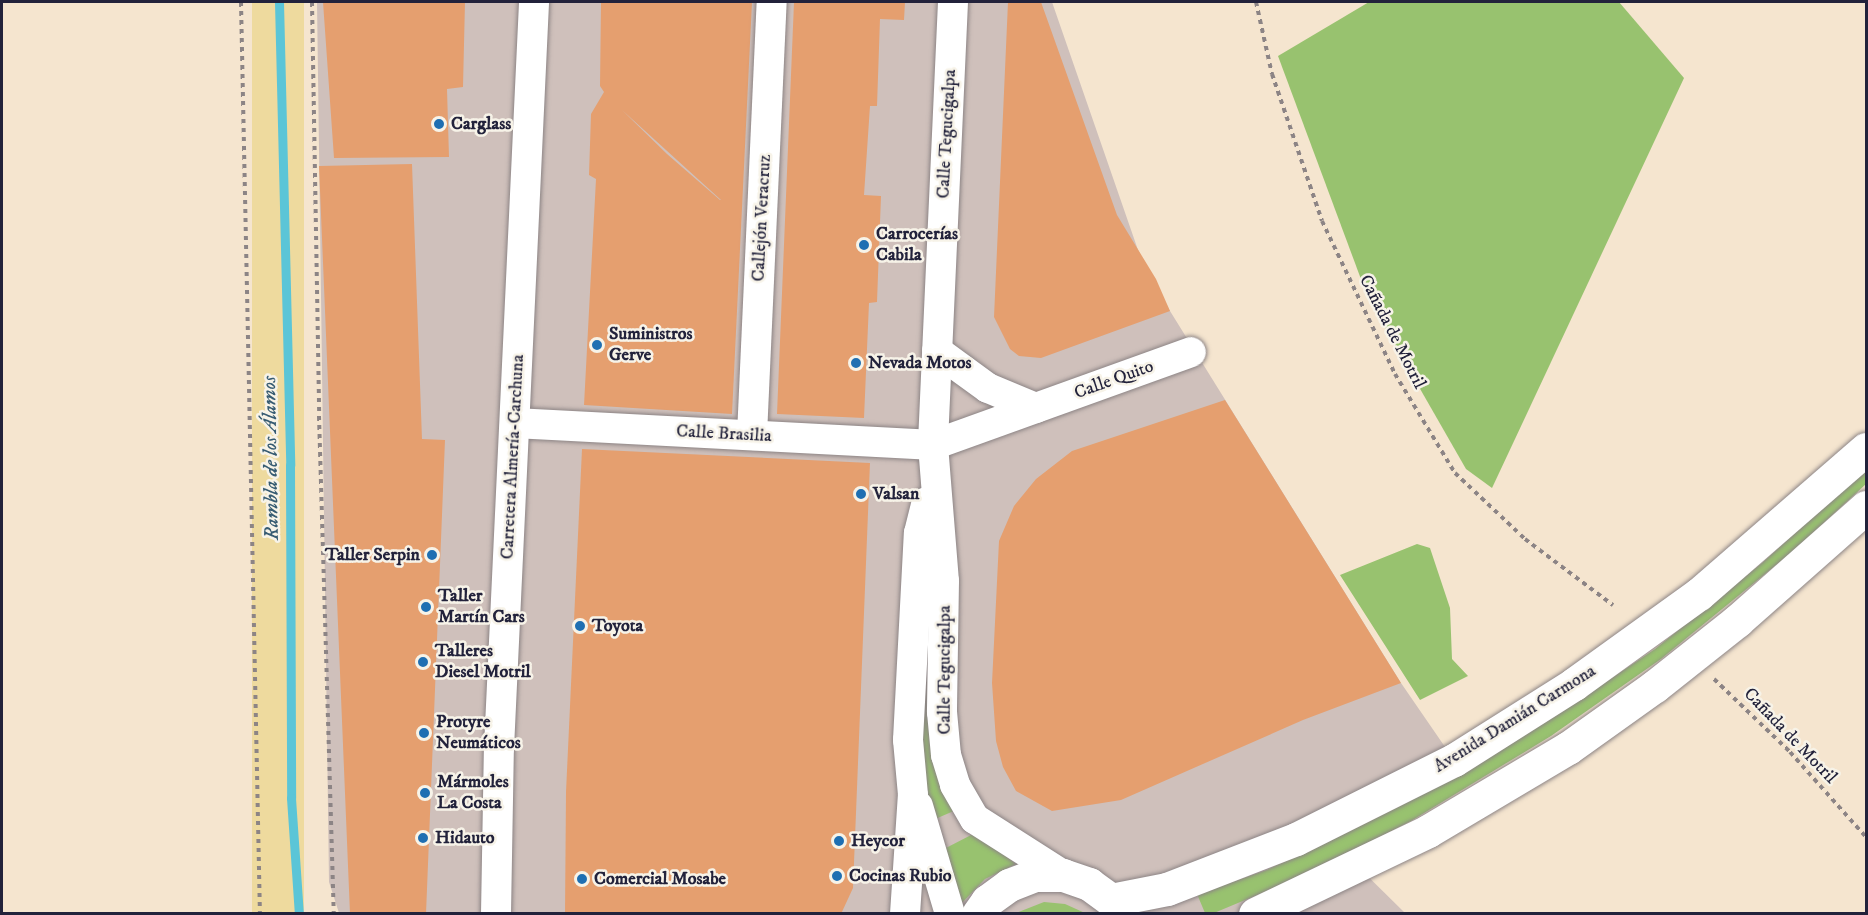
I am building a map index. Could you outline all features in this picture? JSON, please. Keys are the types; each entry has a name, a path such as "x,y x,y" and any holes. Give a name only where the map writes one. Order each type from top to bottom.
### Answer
{"main road":[{"name":"Avenida Damián Carmona","path":"1116,907 1286,843 1454,760 1575,684 1699,594 1866,449"},
{"path":"1255,914 1368,862 1484,800 1617,714 1796,572 1866,507"},
{"path":"978,914 1009,885 1035,875 1063,875 1089,884 1116,907"}],"street":[{"name":"Carretera Almería-Carchuna","path":"496,914 499,748 534,2"},
{"name":"Callejón Veracruz","path":"752,435 772,2"},
{"name":"Calle Tegucigalpa","path":"953,2 933,446 933,482 944,581 942,712 946,755 956,785 975,819 1063,875"},
{"path":"937,351 988,388 1036,408"},
{"name":"Calle Quito","path":"933,446 1191,352"},
{"name":"Calle Brasilia","path":"515,423 933,446"},
{"name":"Calle Tegucigalpa","path":"905,914 913,795 908,740 919,533 933,482"},
{"name":"Calle Tegucigalpa","path":"913,795 950,914"}],"path":[{"path":"241,2 260,914"},
{"path":"312,2 319,416 334,914"},
{"name":"Cañada de Motril","path":"1256,2 1272,74 1322,221 1395,374 1455,473 1525,539 1613,605"},
{"name":"Cañada de Motril","path":"1694,655 1866,837"}],"shaded area":[{"path":"317,2 1052,2 1138,250 1170,311 1401,683 1454,760 1332,841 1405,913 339,913 329,882"}],"green space":[{"path":"1369,2 1619,2 1684,78 1492,488 1466,469 1368,298 1278,56"},
{"path":"1866,469 1866,484 1792,552 1661,659 1551,736 1411,821 1305,875 1214,913 1205,913 1197,894 1267,870 1400,806 1475,765 1600,686 1655,649 1762,563"},
{"path":"1417,544 1430,548 1450,608 1452,659 1468,676 1420,700 1340,575"},
{"path":"916,680 933,680 956,810 933,820 924,788"},
{"path":"975,833 1016,864 985,879 957,908 944,849"},
{"path":"1044,902 1065,904 1085,913 1016,913"}],"sand":[{"path":"252,2 304,2 304,913 252,913"}],"building":[{"path":"323,2 465,2 463,87 447,89 449,157 334,158"},
{"path":"601,2 752,2 732,414 584,405 596,179 589,175 591,114 604,92 600,86","holes":["622,110 721,200 667,154"]},
{"path":"794,2 905,2 904,20 880,19 877,106 870,106 864,195 881,196 877,302 869,303 864,418 777,414"},
{"path":"1008,2 1041,2 1117,215 1156,279 1170,311 1041,358 1019,356 1010,349 994,317"},
{"path":"412,164 422,439 445,440 426,914 350,914 319,166"},
{"path":"1225,400 1401,683 1303,720 1121,800 1052,811 1016,791 1003,767 996,741 992,683 999,541 1014,506 1036,479 1072,451"},
{"path":"582,449 870,463 853,888 841,914 565,914 566,792"}],"waterway":[{"name":"Rambla de los Álamos","path":"279,2 290,465 291,798 299,914"}],"place":[{"name":"Carglass","path":"439,124"},
{"name":"Carrocerías Cabila","path":"864,245"},
{"name":"Suministros Gerve","path":"597,345"},
{"name":"Nevada Motos","path":"856,363"},
{"name":"Valsan","path":"861,494"},
{"name":"Taller Serpin","path":"432,555"},
{"name":"Taller Martín Cars","path":"426,607"},
{"name":"Toyota","path":"580,626"},
{"name":"Talleres Diesel Motril","path":"423,662"},
{"name":"Protyre Neumáticos","path":"424,733"},
{"name":"Mármoles La Costa","path":"425,793"},
{"name":"Hidauto","path":"423,838"},
{"name":"Heycor","path":"839,841"},
{"name":"Cocinas Rubio","path":"837,876"},
{"name":"Comercial Mosabe","path":"582,879"}]}
